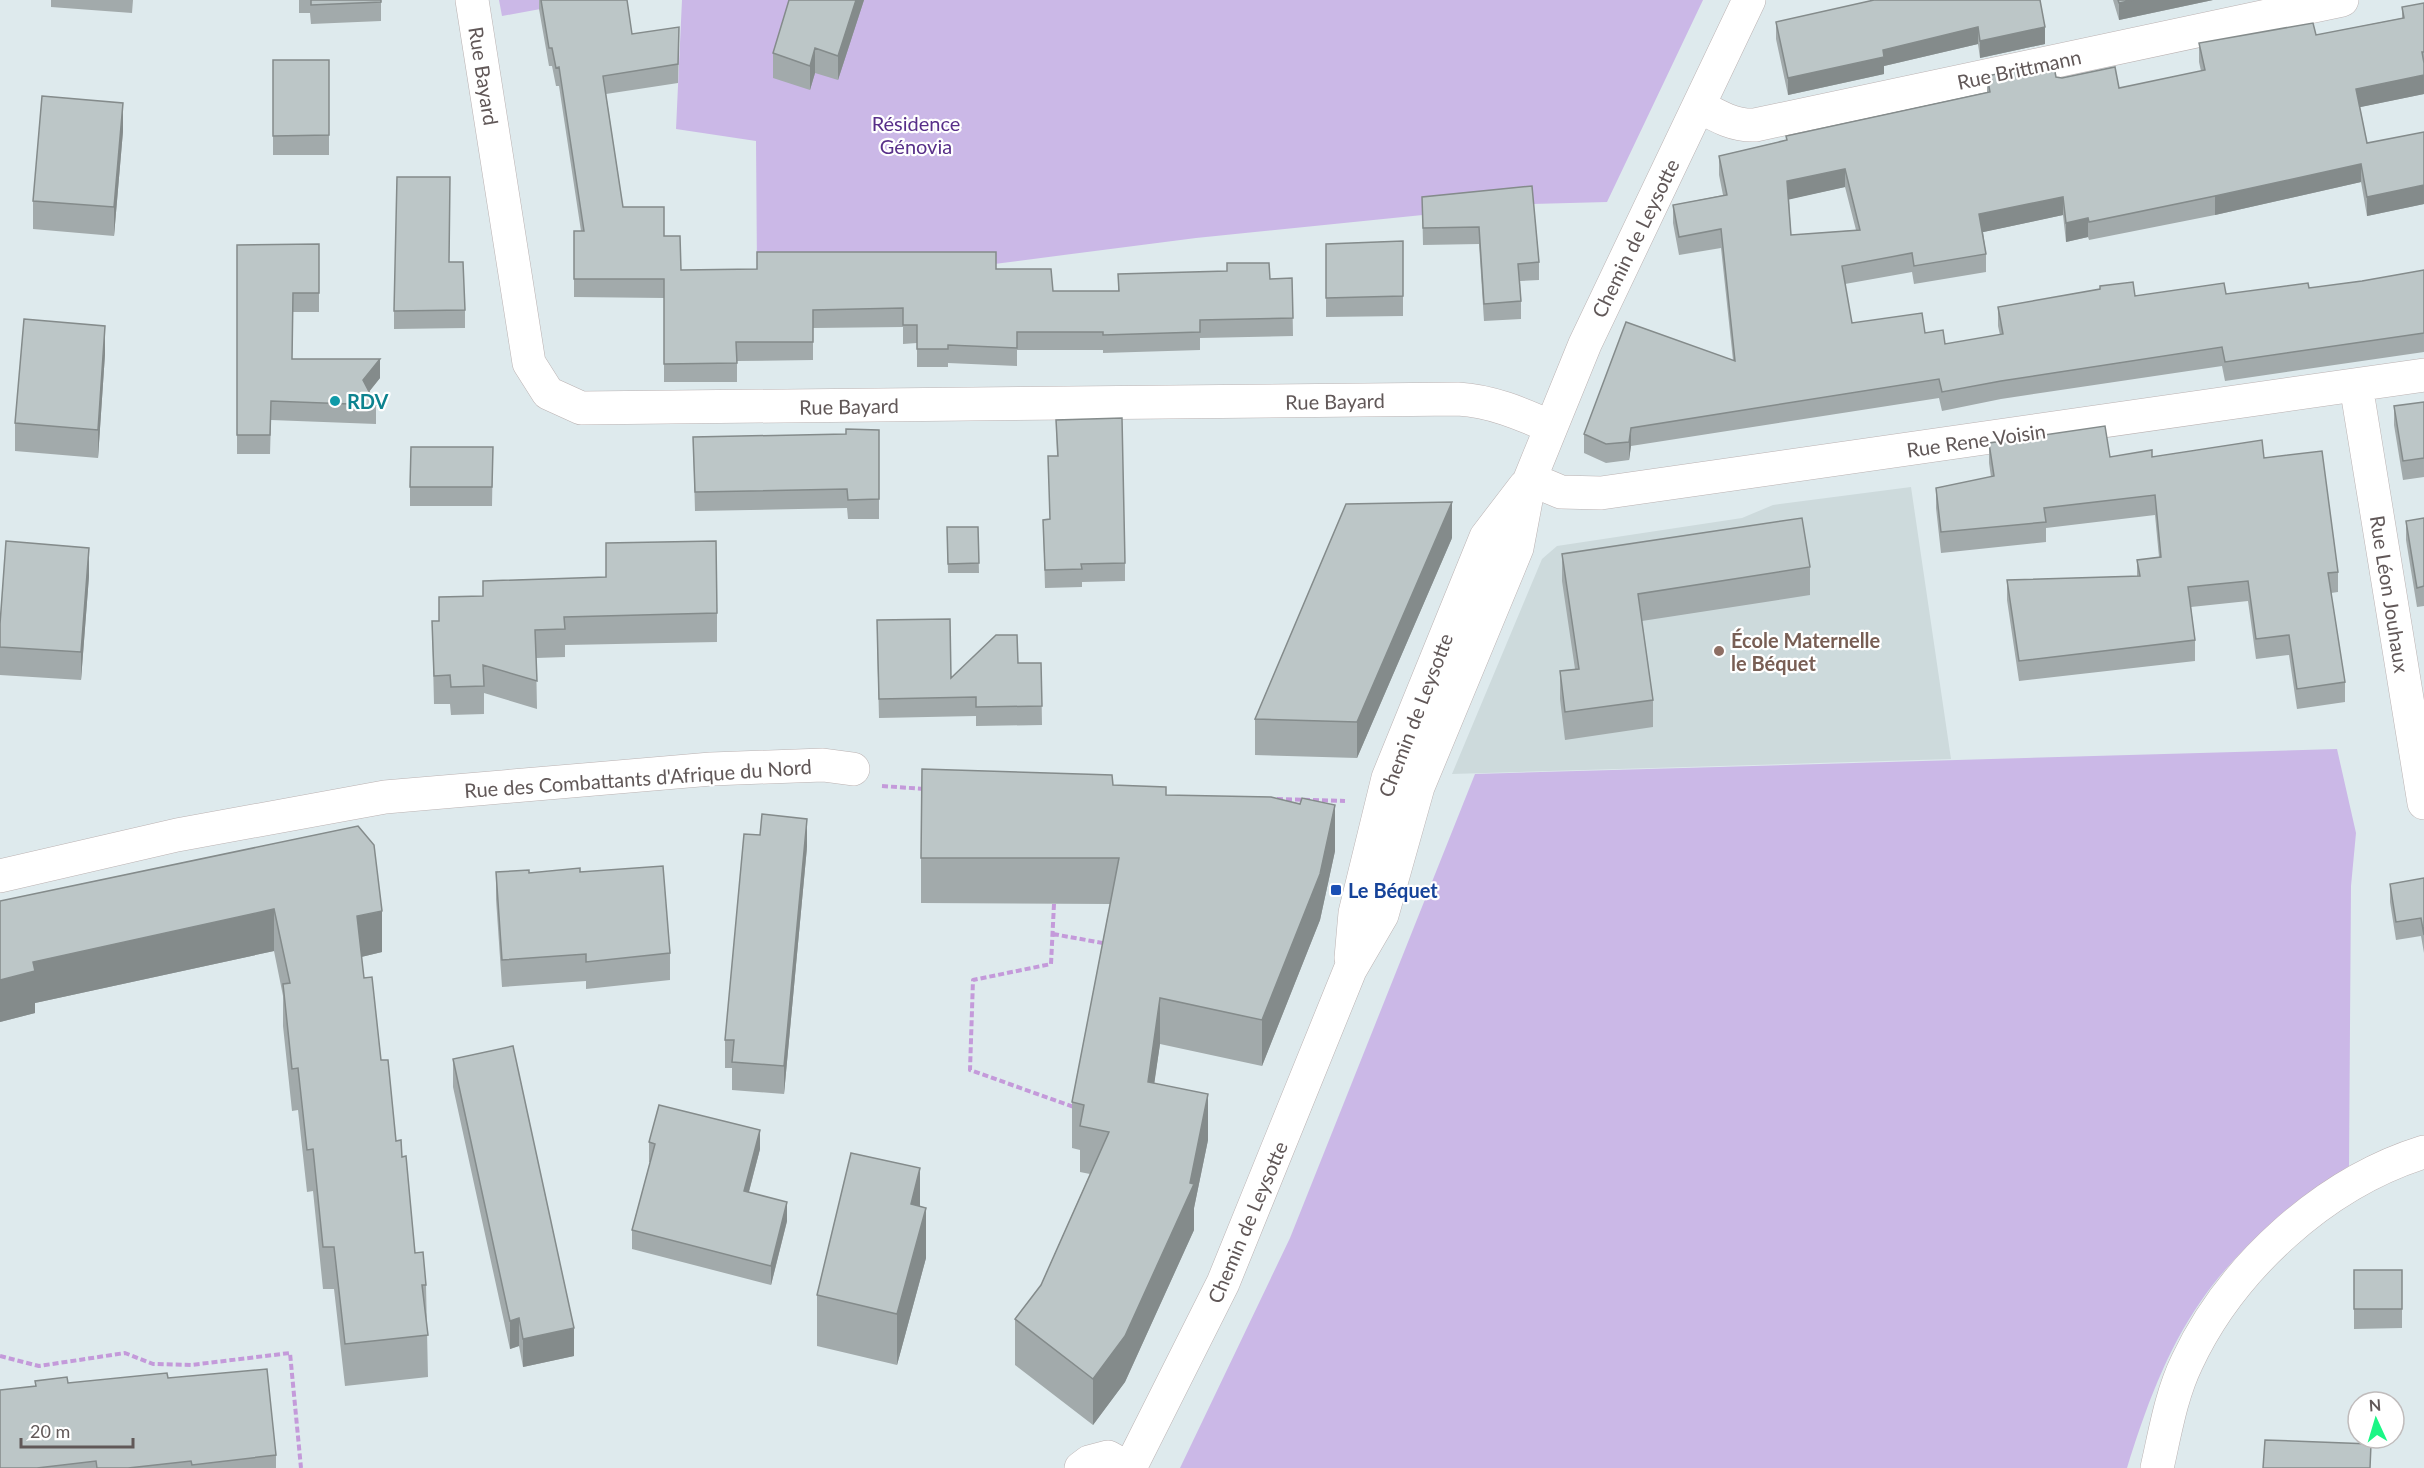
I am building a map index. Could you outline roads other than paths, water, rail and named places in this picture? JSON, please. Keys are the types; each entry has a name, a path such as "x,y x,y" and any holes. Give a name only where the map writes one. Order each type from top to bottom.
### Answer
{"street":[{"name":"Rue Bayard","path":"472,0 529,363 548,393 581,408 1458,399 1478,400 1514,411 1551,427"},
{"name":"Chemin de Leysotte","path":"1129,1468 1223,1283 1350,970 1355,913 1393,780 1486,537 1530,479 1608,292 1749,0"},
{"name":"Rue Brittmann","path":"1699,106 1729,122 1742,126 1755,125 2342,0"},
{"name":"Rue Rene Voisin","path":"1530,479 1561,492 1601,493 2424,375"},
{"name":"Rue Léon Jouhaux","path":"2356,384 2424,803"},
{"name":"Rue des Combattants d'Afrique du Nord","path":"0,876 177,835 386,797 722,768 823,765 853,769"},
{"path":"2157,1468 2168,1418 2186,1364 2212,1315 2243,1273 2284,1235 2330,1199 2366,1178 2424,1152"},
{"path":"1081,1468 1089,1462 1108,1457 1129,1468"}],"place":[{"name":"RDV","path":"335,401"},
{"name":"École Maternelle le Béquet","path":"1719,651"},
{"name":"Le Béquet","path":"1336,890"}],"park label":[{"name":"Résidence Génovia","path":"916,134"}]}
